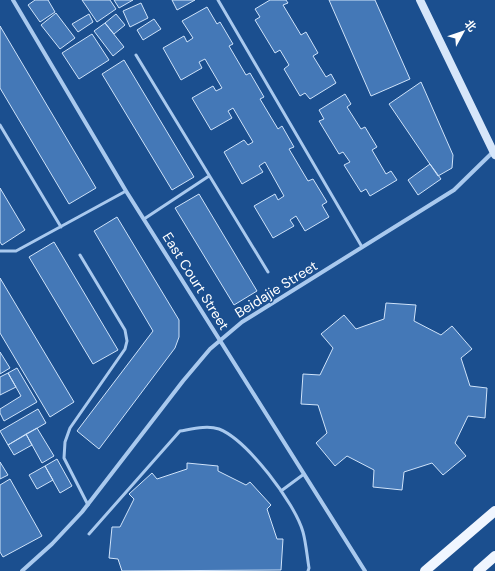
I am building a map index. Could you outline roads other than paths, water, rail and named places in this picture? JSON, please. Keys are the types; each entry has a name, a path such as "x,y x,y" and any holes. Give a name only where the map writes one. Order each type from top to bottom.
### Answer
{"main road":[{"path":"425,571 495,512"},
{"path":"478,571 495,556"}],"street":[{"name":"East Court Street","path":"14,0 126,191 365,571"},
{"path":"420,0 494,152"},
{"name":"Beidajie Street","path":"22,571 52,544 88,504 183,381 210,349 220,340 242,322 454,190 494,152"}],"lane":[{"path":"218,0 362,247"},
{"path":"136,55 268,272"},
{"path":"0,125 61,227"},
{"path":"144,219 210,176"},
{"path":"0,251 16,252 126,191"},
{"path":"80,255 124,330 127,341 125,349 70,428 65,442 64,458 88,504"},
{"path":"89,534 180,431 198,427 218,429 236,439 249,451 288,502 303,531 309,568 308,571"},
{"path":"281,491 304,474"}]}
